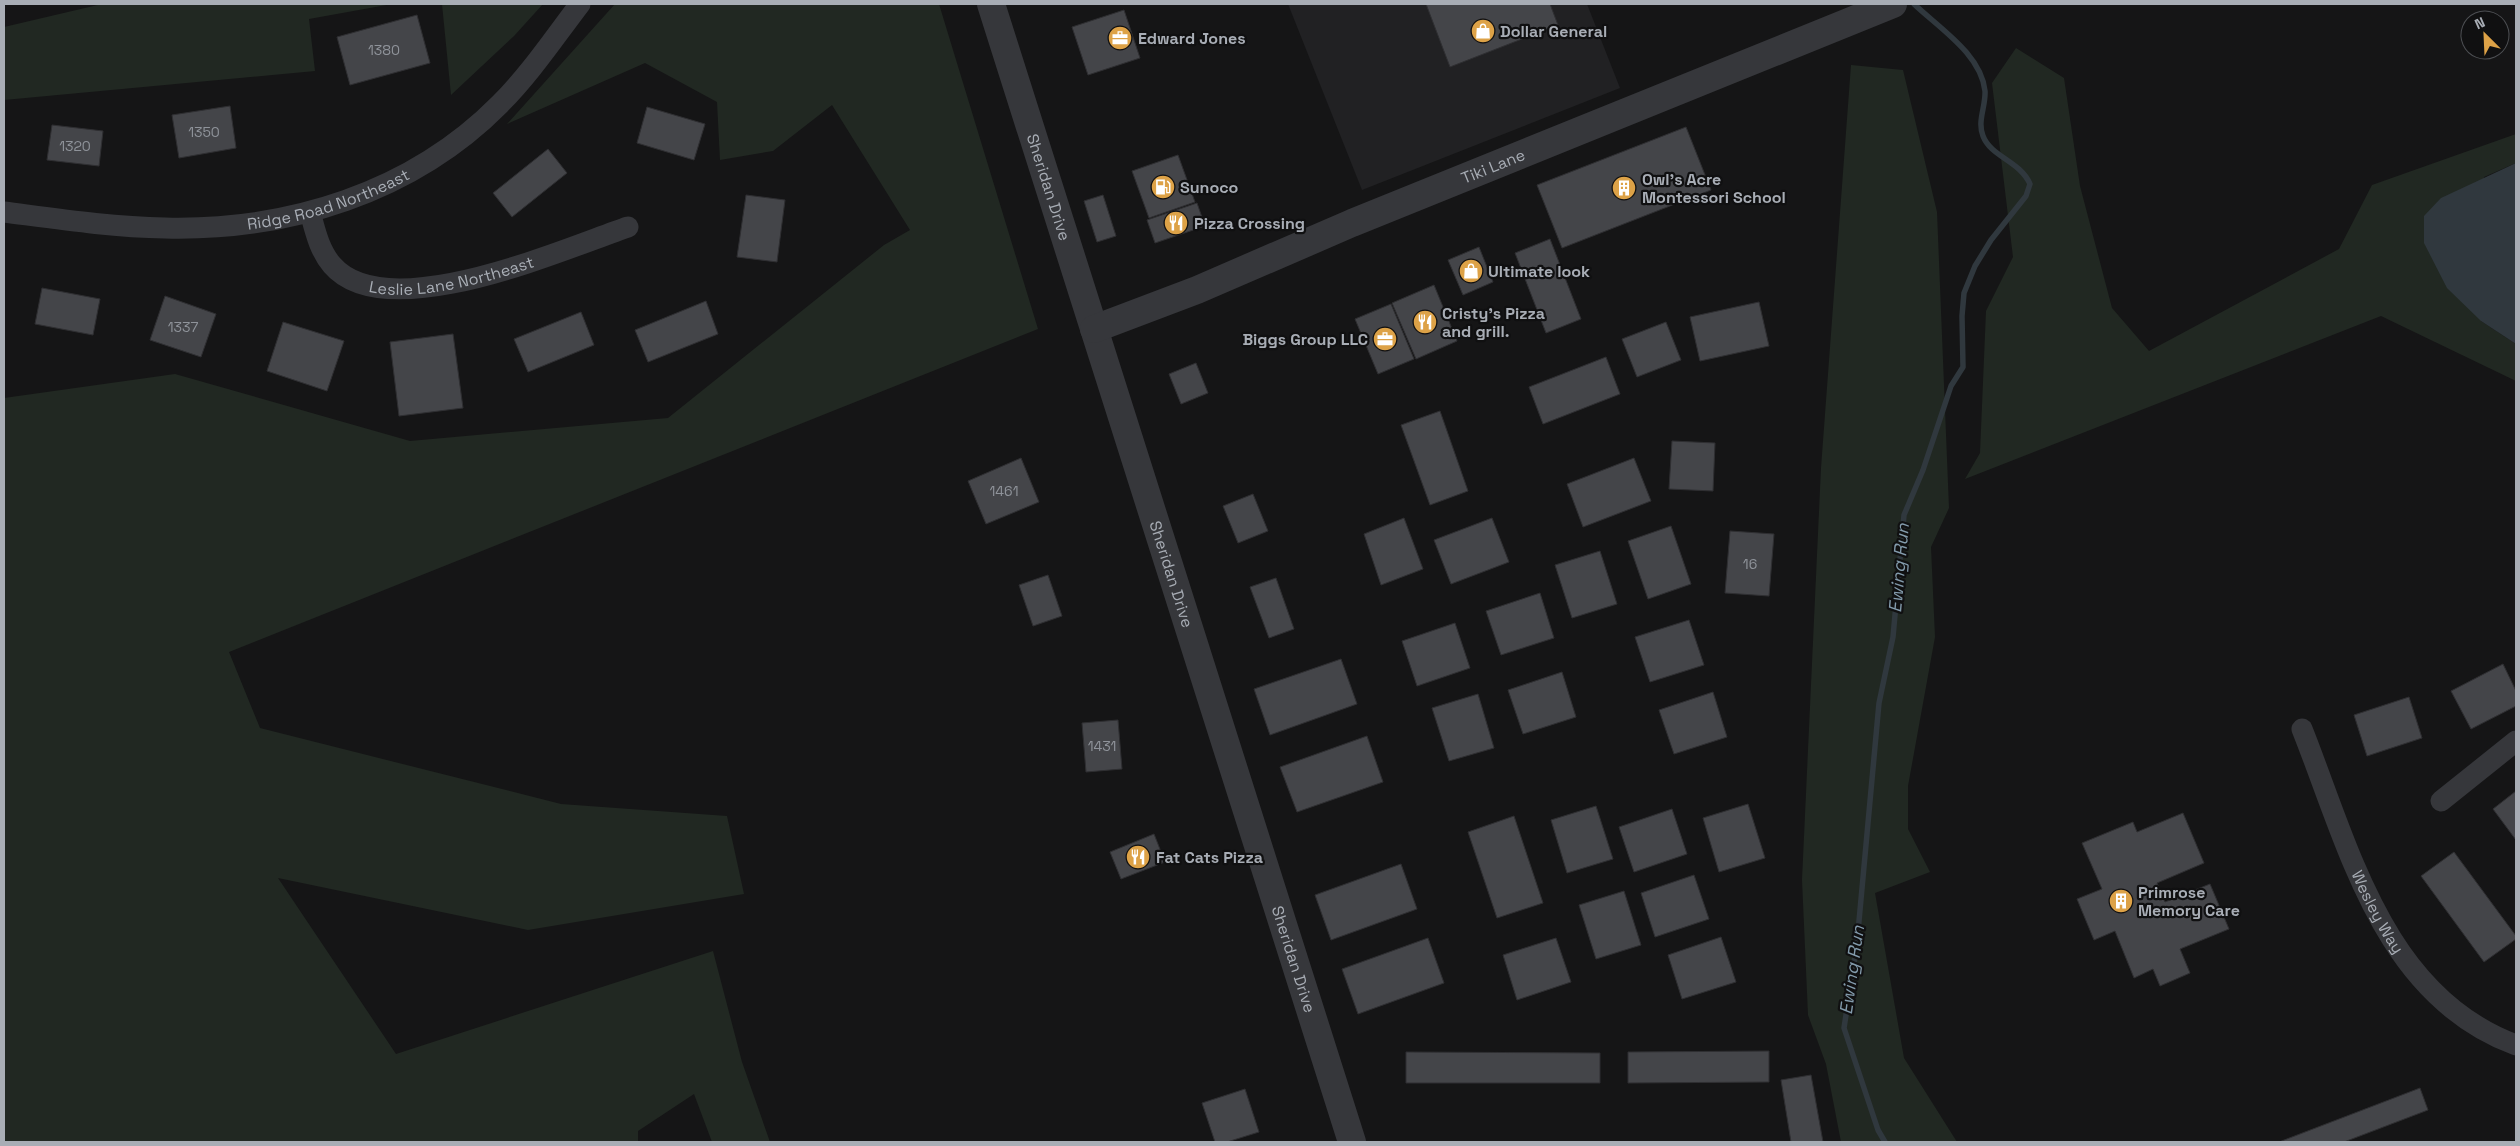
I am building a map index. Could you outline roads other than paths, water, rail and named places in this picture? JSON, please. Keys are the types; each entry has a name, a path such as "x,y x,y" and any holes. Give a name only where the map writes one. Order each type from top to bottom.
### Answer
{"street":[{"name":"Ridge Road Northeast","path":"4,212 115,226 166,228 222,227 277,220 359,197 410,172 457,141 500,104 580,4"},
{"name":"Sheridan Drive","path":"991,4 1352,1142"},
{"name":"Tiki Lane","path":"1094,329 1197,290 1352,223 1894,4"},
{"name":"Leslie Lane Northeast","path":"310,212 318,242 332,265 354,282 380,288 433,286 486,277 628,227"},
{"name":"Wesley Way","path":"2302,729 2360,877 2379,919 2398,950 2422,982 2446,1004 2468,1020 2516,1045"},
{"path":"2440,801 2516,741"}],"waterway":[{"name":"Ewing Run","path":"1885,1142 1878,1130 1844,1028 1857,943 1879,703 1893,637 1904,515 1923,470 1951,386 1963,367 1962,316 1964,293 1975,266 1991,240 2026,196 2030,184 2020,170 1992,149 1983,136 1981,119 1985,91 1976,65 1946,32 1914,4"}],"place":[{"name":"Dollar General","path":"1483,31"},
{"name":"Edward Jones","path":"1120,38"},
{"name":"Sunoco","path":"1163,187"},
{"name":"Owl's Acre Montessori School","path":"1624,188"},
{"name":"Pizza Crossing","path":"1176,223"},
{"name":"Ultimate look","path":"1471,271"},
{"name":"Cristy's Pizza and grill.","path":"1425,322"},
{"name":"Biggs Group LLC","path":"1385,339"},
{"name":"Fat Cats Pizza","path":"1138,857"},
{"name":"Primrose Memory Care","path":"2121,901"}]}
